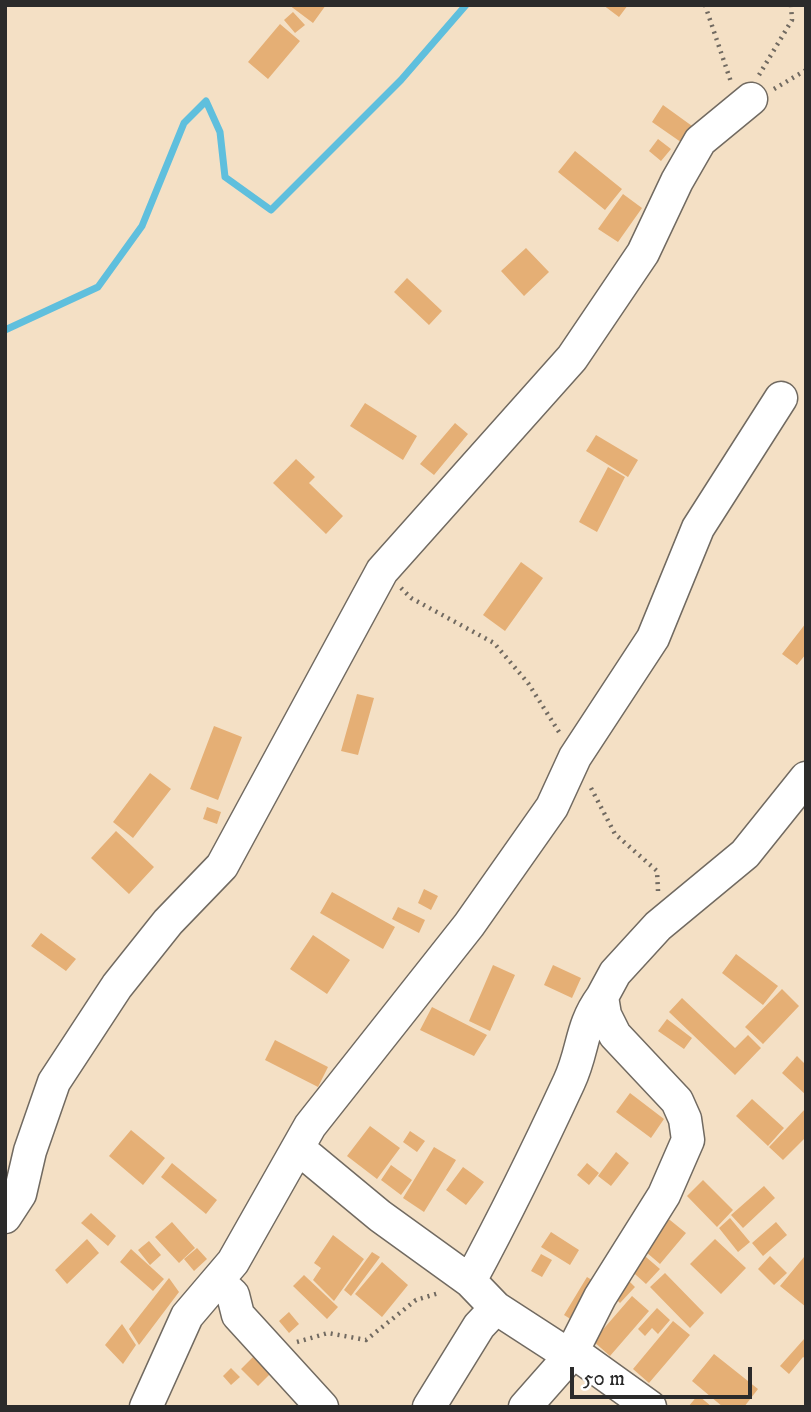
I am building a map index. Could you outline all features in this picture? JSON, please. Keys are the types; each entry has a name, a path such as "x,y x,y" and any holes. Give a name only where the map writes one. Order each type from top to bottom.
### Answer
{"street":[{"path":"5,1217 20,1194 54,1082 117,986 168,922 222,866 383,571 572,358 643,253 677,181 700,141 742,106"},
{"path":"146,1407 187,1316 233,1262 310,1126 469,925 545,818 575,757 653,638 698,528 781,398"},
{"path":"470,1281 516,1194 570,1079 587,1017 615,973 658,926 745,855 806,778"},
{"path":"525,1407 571,1354 600,1297 664,1195 688,1139 685,1119 677,1101 615,1035 605,1016 602,997"},
{"path":"298,1148 380,1216 470,1281 496,1308 650,1407"},
{"path":"218,1280 233,1296 238,1315 322,1407"},
{"path":"429,1407 479,1326 496,1308"}],"path":[{"path":"705,5 734,91 742,106"},
{"path":"742,106 792,20 791,5"},
{"path":"742,106 806,70"},
{"path":"383,571 411,598 494,643 528,683 575,757 615,834 657,871 658,926"},
{"path":"271,1354 328,1332 366,1340 416,1300 470,1281"}],"building":[{"path":"289,5 326,5 313,23"},
{"path":"603,5 628,5 619,17"},
{"path":"293,12 305,25 295,33 284,20"},
{"path":"280,24 300,41 268,79 248,62"},
{"path":"663,105 699,131 688,147 652,122"},
{"path":"658,139 671,149 661,161 649,151"},
{"path":"575,151 622,189 605,210 558,172"},
{"path":"623,194 642,208 618,242 598,229"},
{"path":"526,248 549,272 524,296 501,271"},
{"path":"407,278 442,311 429,325 394,292"},
{"path":"365,403 417,436 403,460 350,426"},
{"path":"455,423 468,434 434,475 420,464"},
{"path":"596,435 638,460 628,477 586,451"},
{"path":"296,459 315,477 309,483 343,516 326,534 273,483"},
{"path":"608,467 625,477 597,532 579,522"},
{"path":"521,562 543,578 505,631 483,615"},
{"path":"806,623 806,654 797,665 782,654"},
{"path":"357,694 374,698 358,755 341,751"},
{"path":"214,726 242,737 218,800 190,789"},
{"path":"150,773 171,789 133,838 113,822"},
{"path":"207,807 221,812 217,824 203,819"},
{"path":"116,831 154,867 129,894 91,858"},
{"path":"424,889 438,896 431,910 418,903"},
{"path":"332,892 395,927 383,949 320,913"},
{"path":"398,907 425,920 419,933 392,919"},
{"path":"41,933 76,959 66,971 31,946"},
{"path":"313,935 350,960 327,994 290,969"},
{"path":"736,954 778,986 763,1005 722,973"},
{"path":"493,965 515,975 490,1031 469,1021"},
{"path":"553,965 581,978 572,998 544,985"},
{"path":"782,989 799,1006 763,1044 745,1027"},
{"path":"682,998 735,1048 748,1035 761,1048 735,1075 669,1012"},
{"path":"432,1007 487,1035 474,1056 420,1030"},
{"path":"667,1019 692,1038 684,1049 658,1031"},
{"path":"275,1040 328,1067 318,1087 265,1060"},
{"path":"797,1056 806,1065 806,1095 782,1073"},
{"path":"630,1093 664,1119 651,1138 616,1112"},
{"path":"752,1099 784,1128 768,1146 736,1116"},
{"path":"806,1108 806,1137 783,1160 769,1147"},
{"path":"370,1126 400,1148 377,1179 347,1156"},
{"path":"131,1130 165,1158 143,1185 109,1156"},
{"path":"410,1131 425,1141 417,1152 403,1142"},
{"path":"434,1147 456,1160 424,1212 403,1198"},
{"path":"616,1152 629,1163 611,1186 598,1176"},
{"path":"172,1163 217,1200 206,1214 161,1177"},
{"path":"587,1163 599,1173 589,1185 577,1175"},
{"path":"391,1165 412,1180 401,1195 381,1180"},
{"path":"463,1167 484,1182 466,1205 446,1190"},
{"path":"703,1180 733,1210 717,1227 687,1196"},
{"path":"764,1186 775,1198 743,1228 731,1215"},
{"path":"91,1213 116,1236 108,1246 81,1223"},
{"path":"665,1216 686,1233 660,1264 639,1246"},
{"path":"730,1218 750,1242 738,1252 719,1228"},
{"path":"172,1222 195,1248 179,1263 155,1237"},
{"path":"776,1222 787,1235 763,1256 752,1243"},
{"path":"551,1232 579,1250 570,1265 541,1247"},
{"path":"333,1235 364,1259 334,1301 313,1280 321,1268 314,1263"},
{"path":"87,1239 99,1253 67,1284 55,1270"},
{"path":"715,1239 746,1268 721,1294 690,1264"},
{"path":"149,1241 161,1255 150,1265 138,1250"},
{"path":"197,1248 207,1259 194,1271 184,1259"},
{"path":"131,1249 164,1279 153,1291 120,1262"},
{"path":"639,1251 660,1269 646,1284 626,1266"},
{"path":"372,1252 380,1257 351,1296 344,1290"},
{"path":"541,1254 552,1260 542,1277 531,1271"},
{"path":"770,1256 787,1273 774,1285 758,1269"},
{"path":"804,1257 806,1258 806,1307 780,1286"},
{"path":"382,1262 408,1285 382,1317 355,1294"},
{"path":"665,1273 704,1313 690,1328 650,1287"},
{"path":"304,1275 338,1307 327,1319 293,1286"},
{"path":"624,1276 635,1287 620,1303 609,1292"},
{"path":"587,1277 600,1285 577,1323 564,1315"},
{"path":"169,1278 179,1292 139,1345 129,1329"},
{"path":"632,1296 649,1311 610,1356 593,1341"},
{"path":"657,1308 670,1320 658,1334 652,1328 645,1336 638,1329"},
{"path":"289,1312 299,1324 289,1333 279,1321"},
{"path":"673,1321 690,1335 649,1383 633,1369"},
{"path":"122,1324 136,1345 123,1364 105,1345"},
{"path":"804,1339 806,1359 803,1357 789,1374 780,1366"},
{"path":"714,1354 758,1389 744,1407 723,1407 692,1381"},
{"path":"254,1356 271,1373 258,1386 241,1369"},
{"path":"231,1368 240,1377 231,1385 223,1376"},
{"path":"698,1395 712,1407 688,1407"}],"waterway":[{"path":"5,330 98,287 142,226 184,123 206,101 220,132 225,177 271,210 401,80 466,5"}]}
